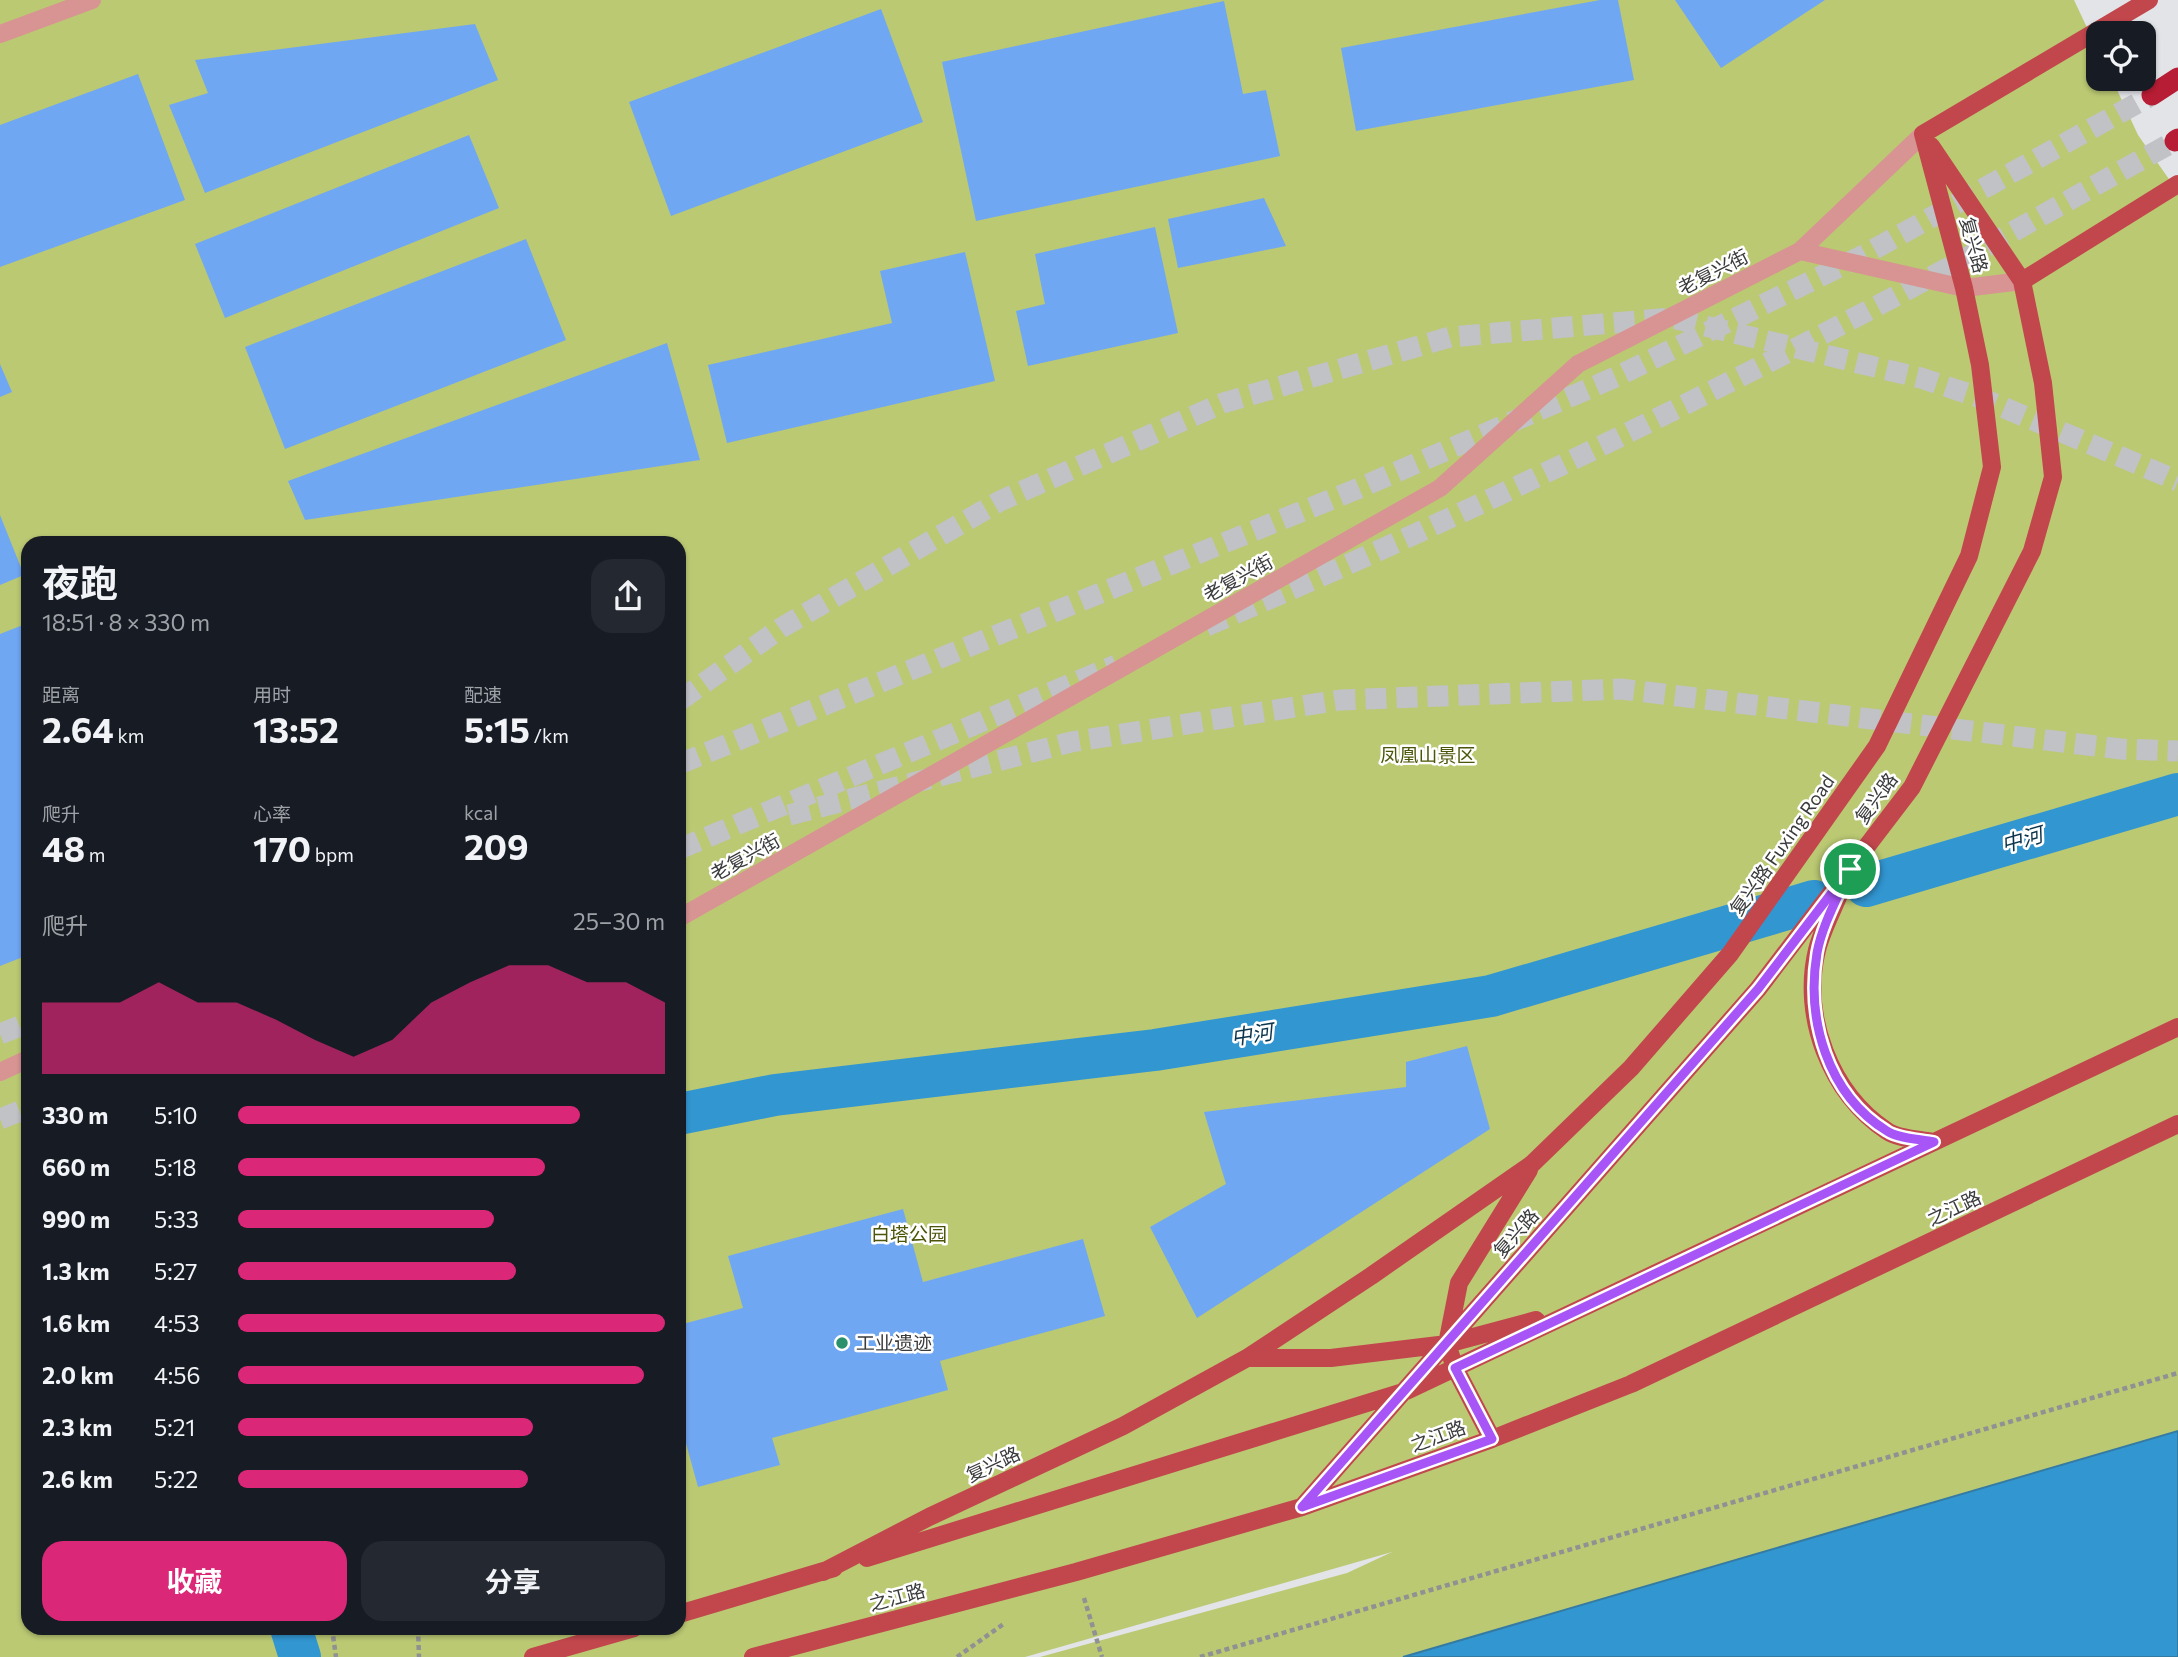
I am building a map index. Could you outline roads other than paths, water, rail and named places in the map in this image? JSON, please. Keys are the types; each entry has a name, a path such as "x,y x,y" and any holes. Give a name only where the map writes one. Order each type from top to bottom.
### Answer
{"highway":[{"path":"2152,95 2178,78"}],"main road":[{"path":"1923,134 2149,0"},
{"name":"复兴路","path":"1302,1507 1758,989 1850,869 1912,787 2032,551 2053,477 2043,383 2022,281 1923,134"},
{"name":"复兴路","path":"1868,760 1969,556 1992,467 1980,365 1964,288 1923,134"},
{"path":"2022,281 2178,184"},
{"name":"复兴路 Fuxing Road","path":"1730,954 1868,760"},
{"path":"1850,869 1817,950 1812,999 1821,1042 1833,1071 1860,1108 1889,1133 1934,1142"},
{"name":"复兴路","path":"823,1572 929,1517 1123,1426 1247,1358 1532,1164 1631,1068 1730,954"},
{"path":"686,1612 1406,1391 2178,1027"},
{"name":"之江路","path":"753,1657 1076,1573 1302,1507 1492,1439 1631,1384 2178,1124"},
{"name":"复兴路","path":"1492,1439 1455,1368 1447,1344 1459,1283 1532,1164"},
{"path":"1247,1358 1331,1359 1447,1344 1580,1309"},
{"path":"533,1657 610,1635"}],"street":[{"path":"0,34 92,0"},
{"name":"老复兴街","path":"686,914 1440,488 1578,364 1800,251 1923,134"},
{"path":"1800,251 1964,288 2022,281"},
{"path":"0,1072 21,1062"}],"water":[{"path":"2178,1431 2178,1657 1403,1657"}],"waterway":[{"name":"中河","path":"1866,886 2178,794"},
{"name":"中河","path":"686,1113 775,1095 1155,1050 1491,996 1814,901"},
{"name":"中河","path":"293,1635 300,1657"}],"tunnel":[{"path":"686,761 1357,489 1618,376 1860,257 2152,95"},
{"path":"1206,626 1376,552 1544,474 1710,392 1913,287 2175,141"},
{"path":"686,696 781,628 1000,501 1223,403 1450,337 1672,318 1921,378 1981,398 2178,481"},
{"path":"686,846 1116,665"},
{"path":"789,815 1071,742 1340,700 1621,689 2121,749 2178,751"},
{"path":"0,1034 21,1026"},
{"path":"0,1119 21,1111"}],"place":[{"name":"工业遗迹","path":"842,1343"}],"park label":[{"name":"凤凰山景区","path":"1428,755"},
{"name":"白塔公园","path":"909,1234"}]}
